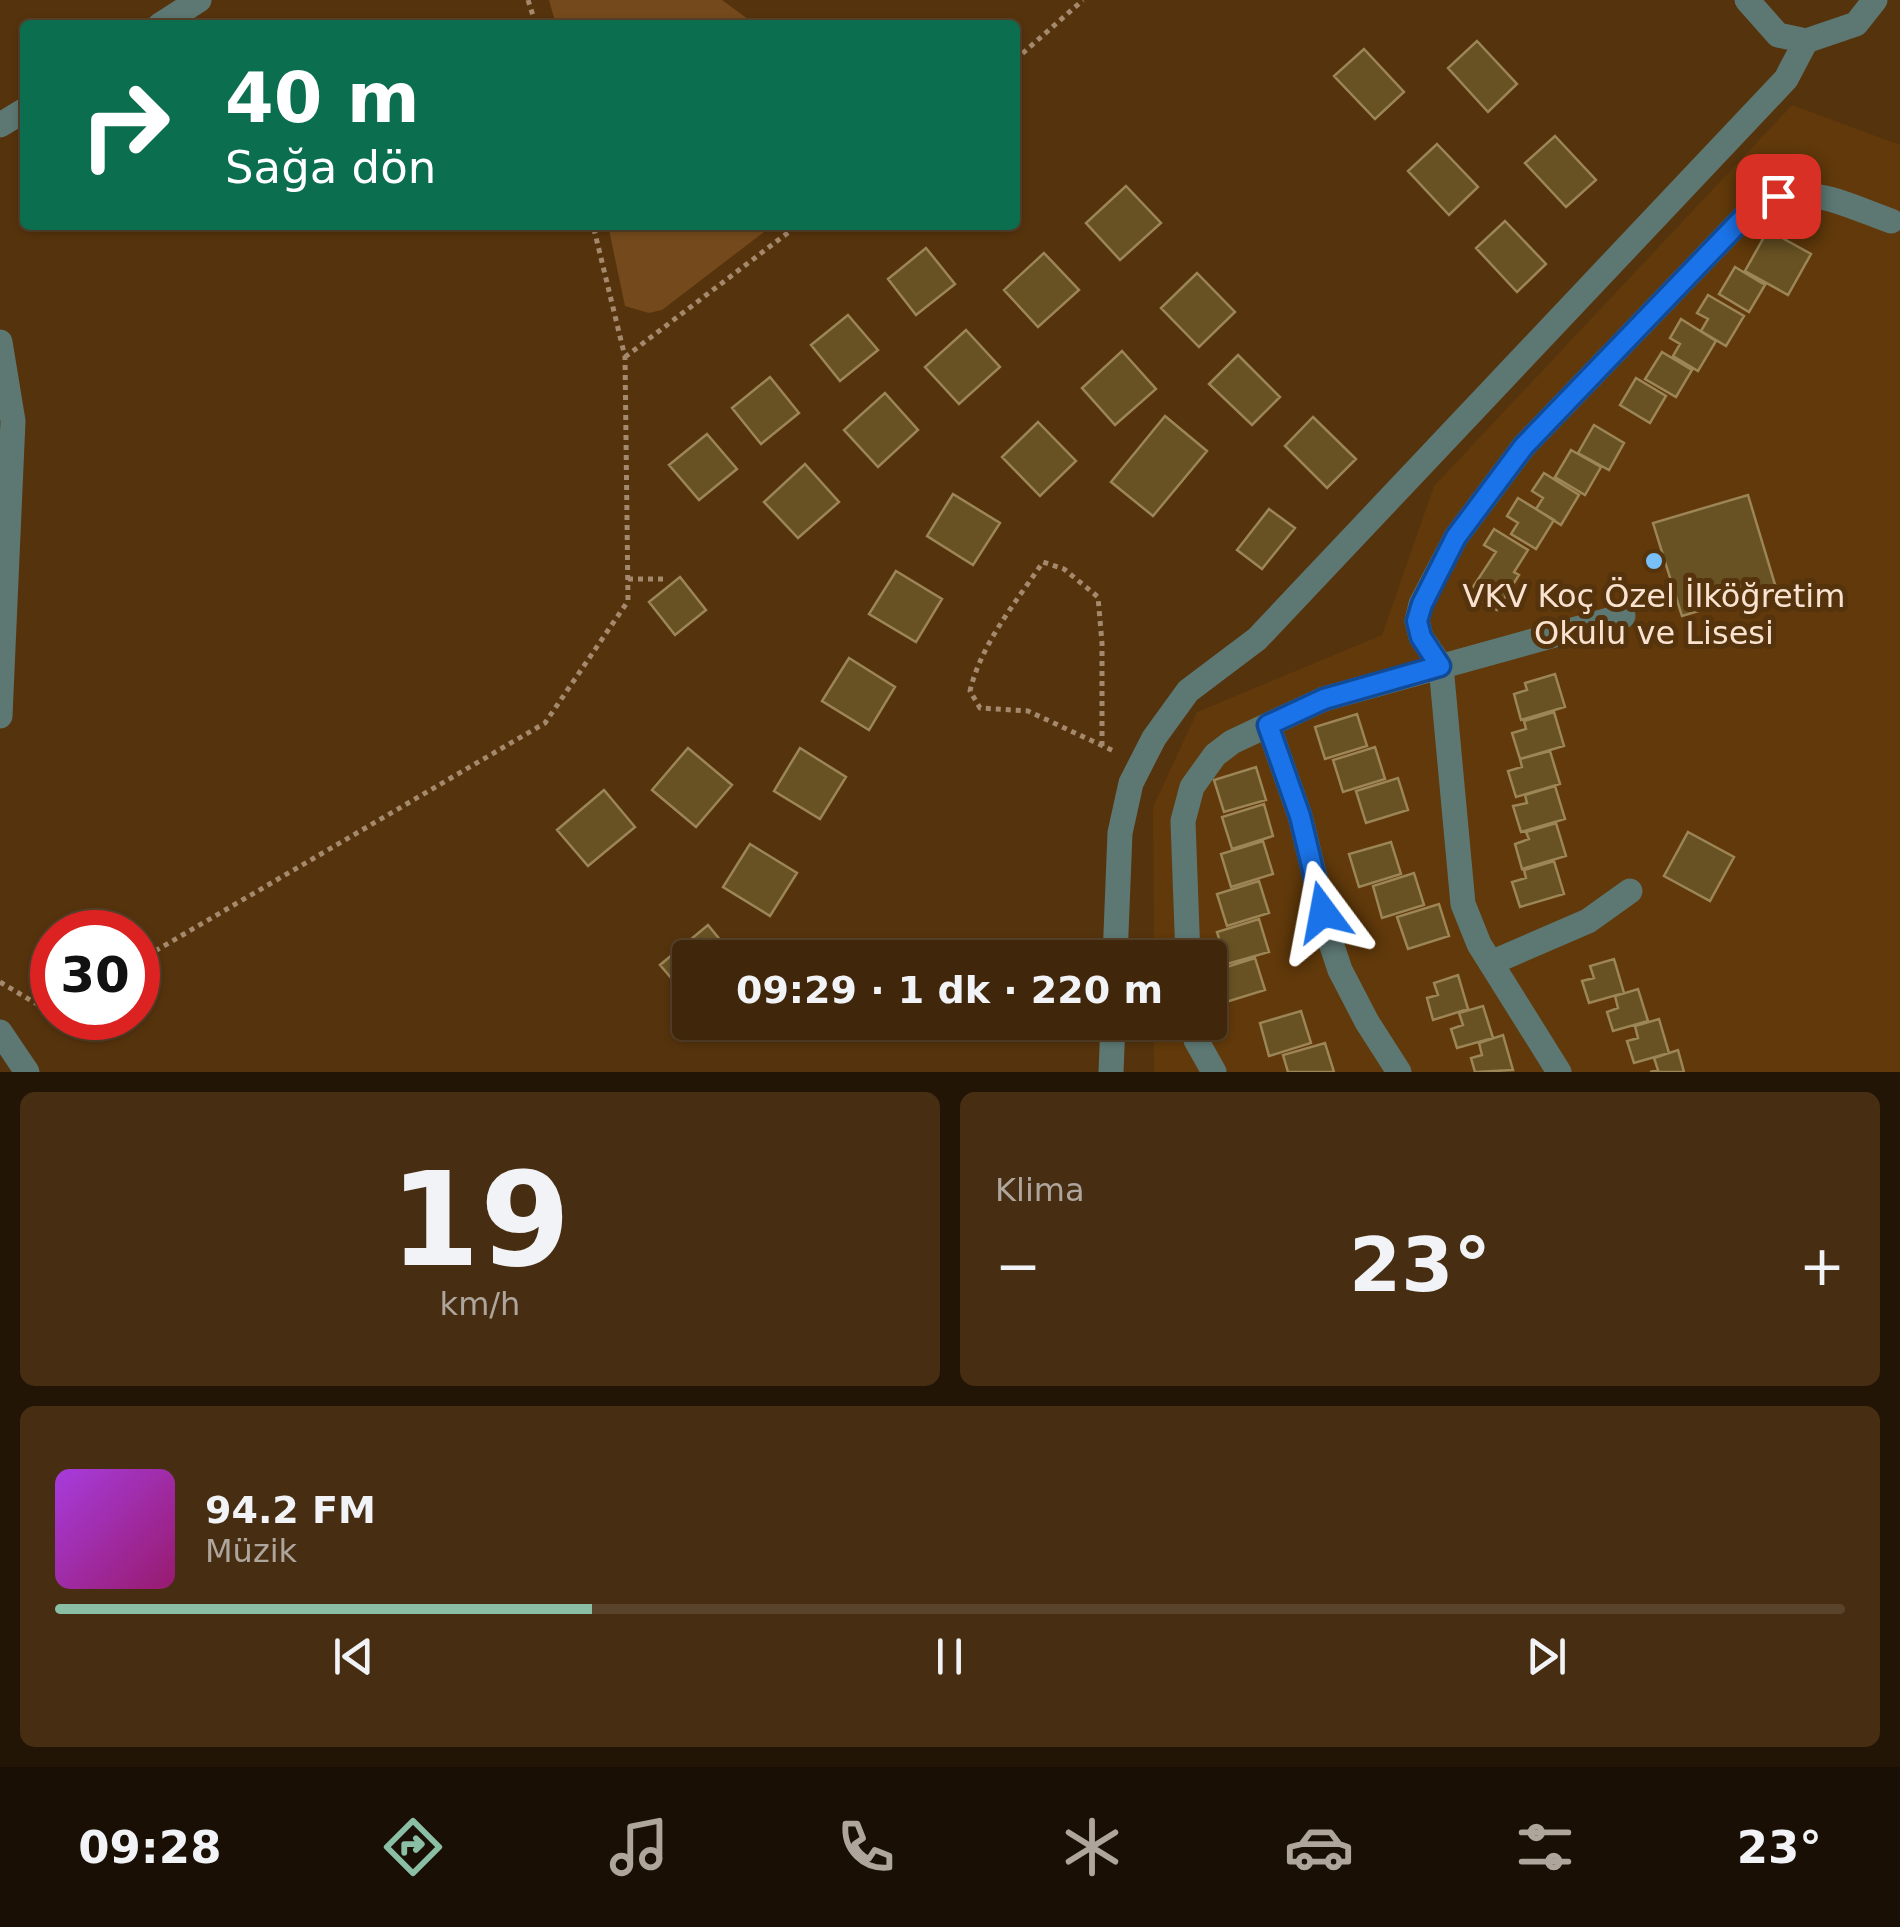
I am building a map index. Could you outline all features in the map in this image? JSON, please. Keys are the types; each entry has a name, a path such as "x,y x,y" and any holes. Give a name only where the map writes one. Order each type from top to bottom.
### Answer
{"street":[{"path":"168,20 199,0"},
{"path":"1747,0 1778,36 1806,42 1856,24 1875,0"},
{"path":"1117,940 1120,833 1132,783 1154,738 1188,691 1257,639 1786,79 1806,42"},
{"path":"1560,1072 1479,944 1464,904 1440,666 1421,637 1417,621 1422,604 1456,537 1524,446 1749,212 1778,196 1811,194 1890,221"},
{"path":"0,342 13,422 0,716"},
{"path":"1187,940 1183,821 1186,804 1201,772 1232,742 1324,699 1623,616"},
{"path":"1268,725 1290,782 1340,970 1366,1022 1399,1072"},
{"path":"1491,963 1568,932 1630,891"},
{"path":"0,1032 26,1072"},
{"path":"1112,1072 1113,1040"},
{"path":"1198,1040 1214,1072"}],"path":[{"path":"1020,56 1083,0"},
{"path":"160,948 545,723 628,600 626,357 594,230"},
{"path":"626,357 791,230"},
{"path":"1102,746 1098,597 1064,570 1044,562 975,669 970,691 980,708 1028,711 1102,746 1141,764"},
{"path":"628,579 668,580"},
{"path":"0,982 30,1000"}],"shaded area":[{"path":"549,0 722,0 749,20 555,20"},
{"name":"VKV Koç Özel İlköğretim Okulu ve Lisesi","path":"1792,105 1900,145 1900,1072 1154,1072 1154,1040 1227,1040 1227,940 1154,940 1153,807 1197,712 1382,635 1434,486"},
{"path":"609,230 766,230 662,310 649,313 625,306"}],"building":[{"path":"1477,41 1517,84 1488,112 1448,68"},
{"path":"1364,49 1404,92 1375,119 1334,76"},
{"path":"1555,136 1596,180 1566,207 1525,163"},
{"path":"1437,144 1478,187 1449,215 1408,171"},
{"path":"1126,186 1161,223 1120,260 1086,223"},
{"path":"1505,221 1546,264 1517,292 1476,248"},
{"path":"1768,230 1811,254 1788,295 1745,271"},
{"path":"926,248 955,284 916,315 888,279"},
{"path":"1044,253 1079,290 1038,327 1004,290"},
{"path":"1735,267 1765,285 1749,312 1719,294"},
{"path":"1197,273 1235,312 1199,347 1161,308"},
{"path":"1708,295 1744,316 1726,346 1701,331 1708,319 1697,313"},
{"path":"848,315 878,350 840,381 811,345"},
{"path":"1681,319 1716,341 1698,371 1673,356 1680,344 1670,338"},
{"path":"966,330 1000,367 959,404 925,367"},
{"path":"1122,351 1156,389 1115,425 1082,388"},
{"path":"1662,352 1692,370 1676,397 1645,379"},
{"path":"1238,355 1280,397 1252,425 1209,384"},
{"path":"770,377 799,413 761,444 732,408"},
{"path":"1636,378 1666,396 1650,423 1620,405"},
{"path":"885,393 918,430 878,467 844,430"},
{"path":"1165,416 1207,451 1153,516 1111,482"},
{"path":"1313,417 1356,459 1327,488 1285,446"},
{"path":"1038,422 1076,461 1040,496 1002,457"},
{"path":"1594,425 1624,443 1609,470 1578,453"},
{"path":"707,434 737,469 699,500 669,465"},
{"path":"1571,450 1601,467 1585,495 1555,477"},
{"path":"805,464 839,502 798,538 764,502"},
{"path":"1544,473 1579,495 1561,525 1536,509 1543,498 1532,491"},
{"path":"953,494 1000,523 973,565 927,536"},
{"path":"1748,495 1776,588 1682,616 1653,523"},
{"path":"1518,498 1554,520 1536,549 1511,534 1518,523 1507,516"},
{"path":"1269,509 1295,528 1262,569 1237,550"},
{"path":"1494,529 1528,550 1514,572 1519,575 1497,610 1469,593 1496,552 1484,545"},
{"path":"896,571 942,599 916,642 869,614"},
{"path":"680,577 706,610 675,635 649,602"},
{"path":"849,658 895,687 869,730 822,701"},
{"path":"1555,674 1565,707 1521,720 1514,694 1527,690 1525,683"},
{"path":"1554,712 1564,746 1520,759 1512,733 1526,729 1524,721"},
{"path":"1357,714 1367,746 1325,759 1315,727"},
{"path":"1375,747 1385,779 1343,792 1333,760"},
{"path":"688,748 732,785 696,827 652,790"},
{"path":"800,748 846,777 820,819 774,791"},
{"path":"1550,751 1560,784 1516,797 1508,771 1522,767 1520,759"},
{"path":"1256,767 1266,800 1224,812 1214,780"},
{"path":"1398,778 1408,810 1366,823 1356,791"},
{"path":"1555,786 1565,819 1521,832 1513,806 1527,803 1525,795"},
{"path":"604,790 635,827 588,866 557,830"},
{"path":"1264,804 1273,836 1232,849 1222,817"},
{"path":"1556,823 1566,856 1522,869 1515,844 1529,839 1526,832"},
{"path":"1688,832 1734,857 1710,901 1664,876"},
{"path":"1263,841 1273,874 1231,887 1221,854"},
{"path":"1391,842 1401,874 1359,887 1349,854"},
{"path":"750,844 797,873 770,916 723,887"},
{"path":"1554,861 1564,894 1520,907 1512,882 1526,878 1524,870"},
{"path":"1414,873 1424,905 1382,918 1373,886"},
{"path":"1259,881 1269,913 1227,926 1217,894"},
{"path":"1439,904 1449,936 1408,949 1397,917"},
{"path":"1259,919 1269,952 1227,964 1227,940 1220,940 1217,932"},
{"path":"708,925 720,940 690,940"},
{"path":"672,955 672,979 660,965"},
{"path":"1255,958 1265,990 1227,1002 1227,967"},
{"path":"1614,959 1624,993 1589,1003 1582,981 1594,978 1590,966"},
{"path":"1458,975 1468,1009 1433,1020 1427,998 1438,995 1434,983"},
{"path":"1638,989 1648,1021 1613,1031 1607,1012 1618,1008 1615,996"},
{"path":"1483,1006 1493,1038 1457,1048 1451,1029 1463,1025 1459,1013"},
{"path":"1301,1011 1311,1043 1269,1056 1260,1023"},
{"path":"1659,1019 1669,1053 1634,1063 1627,1041 1638,1038 1635,1026"},
{"path":"1503,1035 1513,1070 1475,1072 1471,1058 1482,1055 1479,1043"},
{"path":"1325,1043 1334,1072 1288,1072 1283,1055"},
{"path":"1678,1050 1684,1072 1650,1072 1658,1070 1654,1058"}],"place":[{"name":"VKV Koç Özel İlköğretim Okulu ve Lisesi","path":"1654,561"}],"route":[{"path":"1323,912 1300,816 1268,725 1324,699 1440,666 1418,630 1418,612 1456,537 1524,446 1749,212 1778,196"}]}
